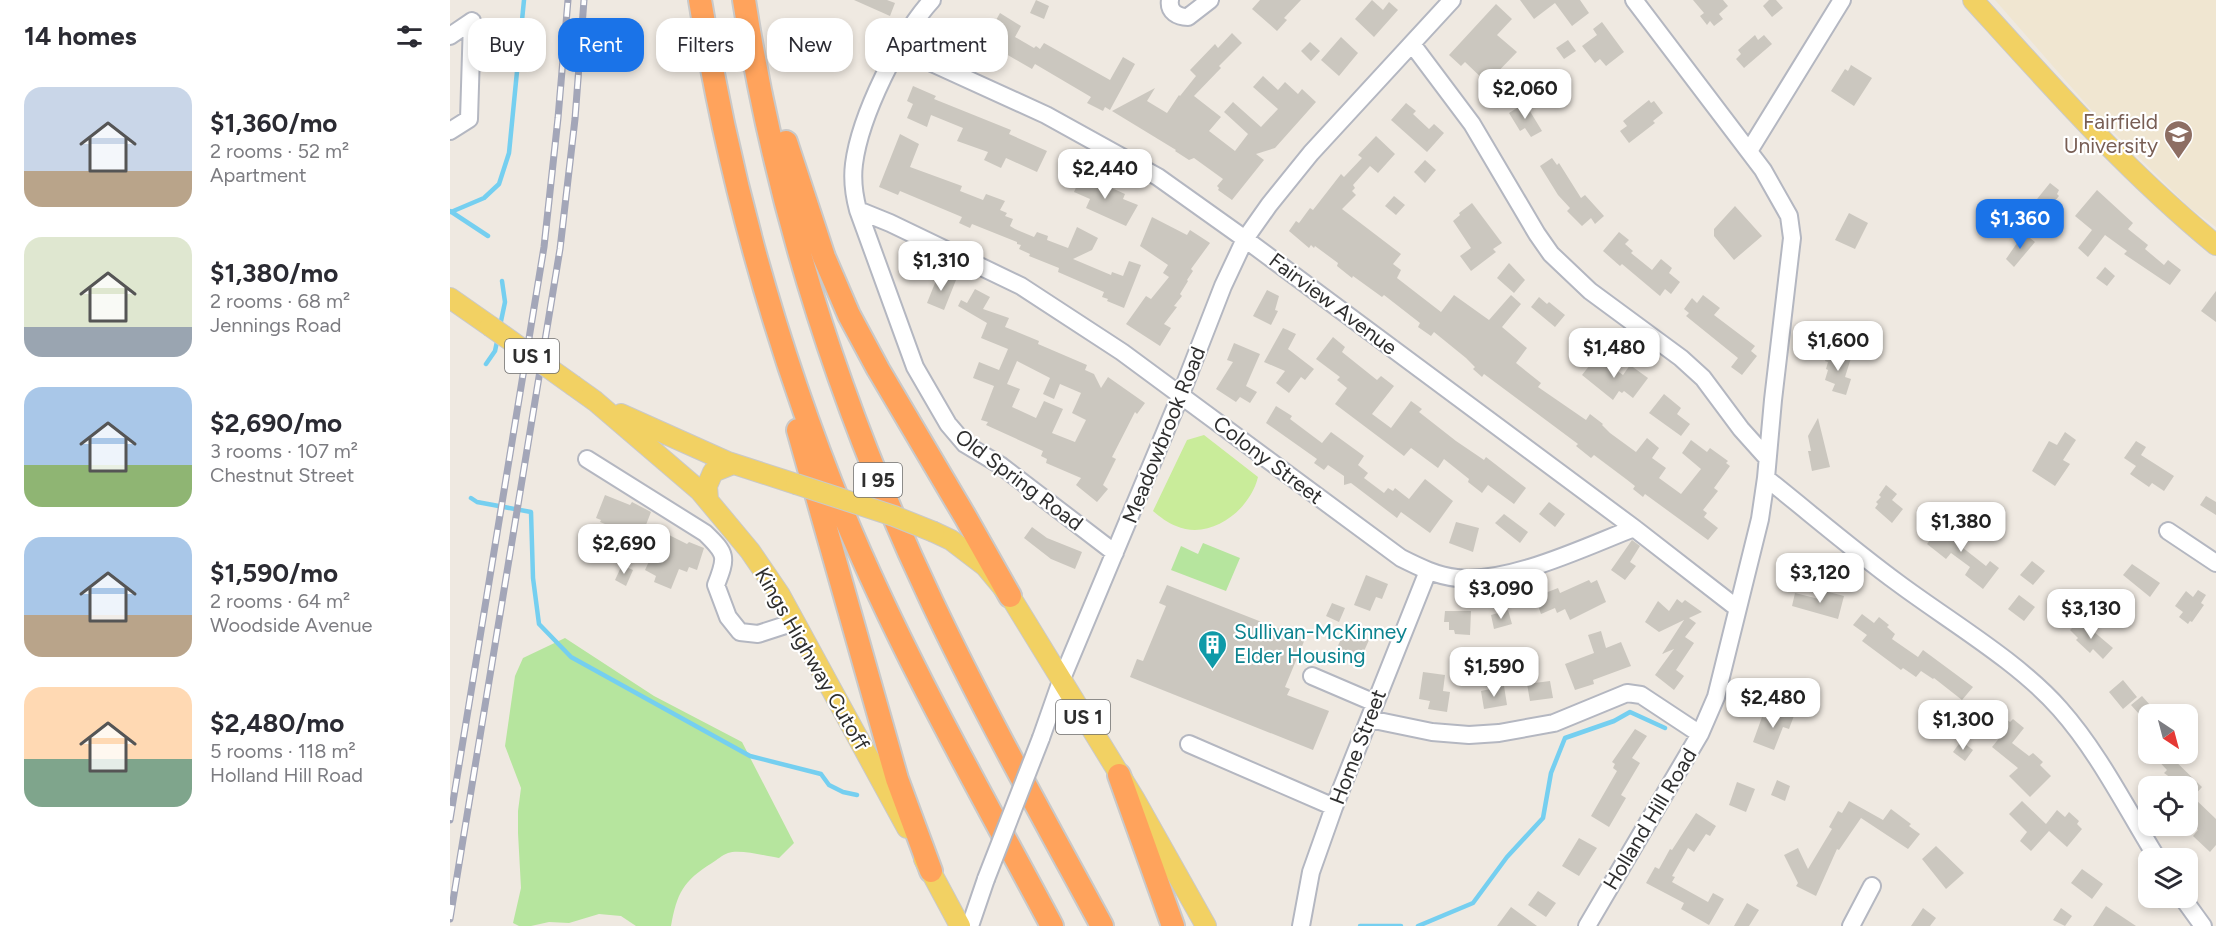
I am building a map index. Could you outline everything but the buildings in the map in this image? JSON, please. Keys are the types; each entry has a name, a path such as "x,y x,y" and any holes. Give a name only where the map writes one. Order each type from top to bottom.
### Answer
{"highway":[{"name":"I 95","path":"700,0 732,161 773,314 825,466 866,564 936,708 1053,926"},
{"name":"I 95","path":"745,4 765,110 789,211 834,361 870,459 910,555 954,649 1102,926"},
{"path":"745,4 801,190 835,286 878,369 1010,596"},
{"path":"773,314 807,465 897,779 931,871"},
{"path":"1119,775 1173,926"}],"main road":[{"path":"1973,0 2088,127 2146,183 2216,245"},
{"name":"Kings Highway Cutoff","path":"450,298 595,401 708,500 750,552 780,596 960,926"},
{"name":"Kings Highway Cutoff","path":"595,401 680,442 733,464 894,516 934,532 951,540 985,566 1010,596 1134,798 1206,926"},
{"path":"708,500 707,486 713,472 733,464"}],"street":[{"name":"Old Spring Road","path":"918,18 932,0"},
{"path":"1170,0 1169,5 1179,17 1188,17 1206,1"},
{"name":"Meadowbrook Road","path":"970,926 1061,681 1181,394 1223,286 1245,238 1311,153 1452,0"},
{"name":"Holland Hill Road","path":"1591,924 1700,734 1716,697 1760,519 1792,238 1789,216 1763,170 1718,114 1634,0"},
{"path":"1749,151 1842,0"},
{"path":"450,36 472,21 468,119 450,131"},
{"path":"1412,44 1473,124 1536,234 1551,254 1590,291 1696,371 1722,401 1741,429 1767,458"},
{"name":"Old Spring Road","path":"887,72 859,140 853,181 858,210 915,367 948,424 965,444 1000,465 1115,554"},
{"name":"Fairview Avenue","path":"952,72 1046,115 1158,177 1245,238 1634,528 1737,608"},
{"name":"Colony Street","path":"858,210 1021,286 1122,352 1181,394 1401,558 1428,571 1470,579 1503,574 1544,562 1634,528"},
{"path":"588,459 705,533 722,548 724,564 716,585 728,617 740,632 758,634 795,622"},
{"path":"1766,478 1896,582 2029,679 2059,707 2088,744 2151,848"},
{"path":"2168,531 2216,563"},
{"name":"Home Street","path":"1301,926 1311,872 1428,571"},
{"path":"1312,676 1372,711 1432,732 1469,735 1499,733 1554,723 1627,693 1641,695 1700,734"},
{"path":"1190,744 1335,807"},
{"path":"1851,926 1872,886"},
{"path":"2190,908 2203,926"}],"shaded area":[{"name":"Fairfield University","path":"1995,0 2216,0 2216,227 2190,208 2094,113"}],"green space":[{"path":"1204,435 1258,477 1247,501 1227,520 1215,526 1189,530 1170,523 1153,511 1187,440"},
{"path":"1203,543 1240,558 1226,591 1171,570 1181,546 1198,554"},
{"path":"565,638 654,696 742,742 794,843 779,858 739,852 722,856 688,882 679,896 671,926 636,926 621,916 599,914 569,923 549,922 519,926 513,923 521,888 518,811 521,788 505,746 515,676 523,658"}],"waterway":[{"path":"451,212 484,198 499,184 509,153 524,0"},
{"path":"450,211 488,236"},
{"path":"500,326 505,302 502,281"},
{"path":"486,364 495,351 498,337"},
{"path":"471,498 477,502 531,512 533,578 539,624 571,657 750,756 821,774 829,785 843,792 857,795"},
{"path":"1418,926 1473,903 1507,857 1543,818 1551,773 1565,738 1614,721 1630,712 1665,728"},
{"path":"1360,926 1401,926"}],"railway":[{"path":"450,820 544,247 568,0"},
{"path":"450,919 560,249 575,119 584,0"}],"place":[{"name":"Fairfield University","path":"2179,160"},
{"name":"Sullivan-McKinney Elder Housing","path":"1213,670"}]}
